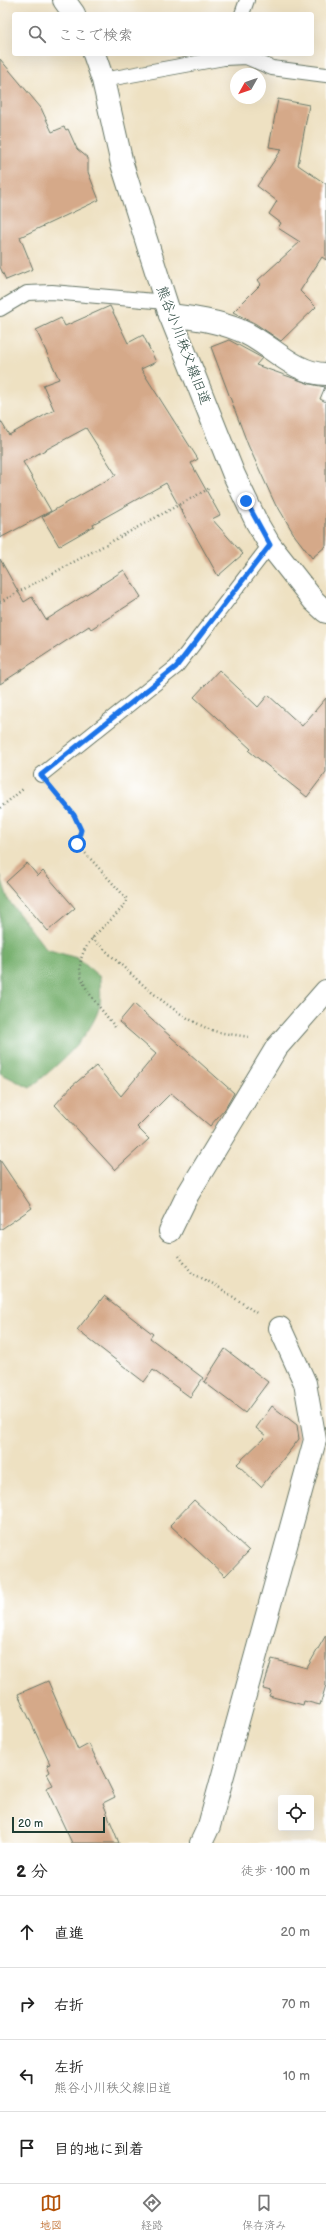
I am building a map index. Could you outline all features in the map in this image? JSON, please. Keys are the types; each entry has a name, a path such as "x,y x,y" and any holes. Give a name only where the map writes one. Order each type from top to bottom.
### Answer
{"street":[{"path":"64,0 73,12"},
{"name":"熊谷小川秩父線旧道","path":"95,56 103,80 122,164 168,308 234,475 257,523 270,545 314,600 326,612"},
{"path":"168,308 241,330 299,367 326,374"},
{"path":"170,1231 188,1194 277,1047 326,991"},
{"path":"201,1843 209,1826 315,1440 305,1383 280,1328"}],"lane":[{"path":"243,12 247,0"},
{"path":"103,80 225,56 246,57 272,68 326,76"},
{"path":"0,309 27,293 52,292 168,308"},
{"path":"41,775 176,667 270,545"}],"path":[{"path":"0,602 234,475"},
{"path":"0,808 41,775 74,815 81,830 77,844 127,899 124,907 92,938 81,954 79,971 87,990 115,1027"},
{"path":"92,938 159,998 183,1014 212,1030 258,1039 277,1047"},
{"path":"170,1231 179,1257 192,1273 280,1328"}],"green space":[{"path":"0,875 9,901 46,949 77,958 100,977 100,1004 88,1031 80,1042 60,1062 30,1088 0,1073"}],"building":[{"path":"0,59 41,108 52,132 64,127 66,130 68,129 77,149 88,158 88,172 99,200 20,237 33,269 6,280 0,267"},
{"path":"278,99 309,105 298,165 326,184 326,260 322,257 300,291 316,307 281,341 256,324 233,312 261,284 258,280 300,242 278,228 281,223 269,214 277,201 257,186 282,149 269,147"},
{"path":"110,306 128,343 143,335 156,362 141,369 198,459 191,463 220,515 212,519 243,554 218,576 166,483 93,524 94,526 59,546 42,517 116,475 86,428 23,462 51,511 0,538 0,420 9,435 54,410 43,385 59,379 36,330 61,318 65,326"},
{"path":"229,340 262,358 256,365 310,384 325,387 320,399 326,402 326,546 312,558 295,536 276,506 248,445 211,347"},
{"path":"0,559 24,602 32,597 46,620 124,570 141,597 91,629 89,626 0,684"},
{"path":"219,670 258,707 268,695 302,726 326,698 326,772 307,797 249,751 251,749 194,697"},
{"path":"27,863 38,876 43,871 75,908 48,931 6,882"},
{"path":"134,1004 234,1093 225,1109 210,1126 171,1093 137,1127 149,1139 115,1170 55,1105 72,1086 96,1066 121,1096 156,1054 119,1022"},
{"path":"0,1160 32,1208 0,1230"},
{"path":"104,1296 153,1334 150,1338 203,1378 190,1397 153,1370 144,1382 77,1330"},
{"path":"225,1349 268,1382 245,1413 204,1382"},
{"path":"272,1406 297,1425 299,1439 261,1487 237,1464 266,1436 256,1428"},
{"path":"194,1500 249,1551 225,1576 170,1525"},
{"path":"326,1635 326,1685 320,1705 304,1701 303,1705 269,1696 271,1691 263,1689 272,1659 307,1668"},
{"path":"48,1681 78,1750 89,1744 115,1797 103,1803 119,1843 72,1843 46,1788 53,1785 47,1774 50,1772 47,1765 50,1764 18,1694"}],"route":[{"path":"77,844 81,830 74,815 41,775 176,667 270,545 246,501"}]}
